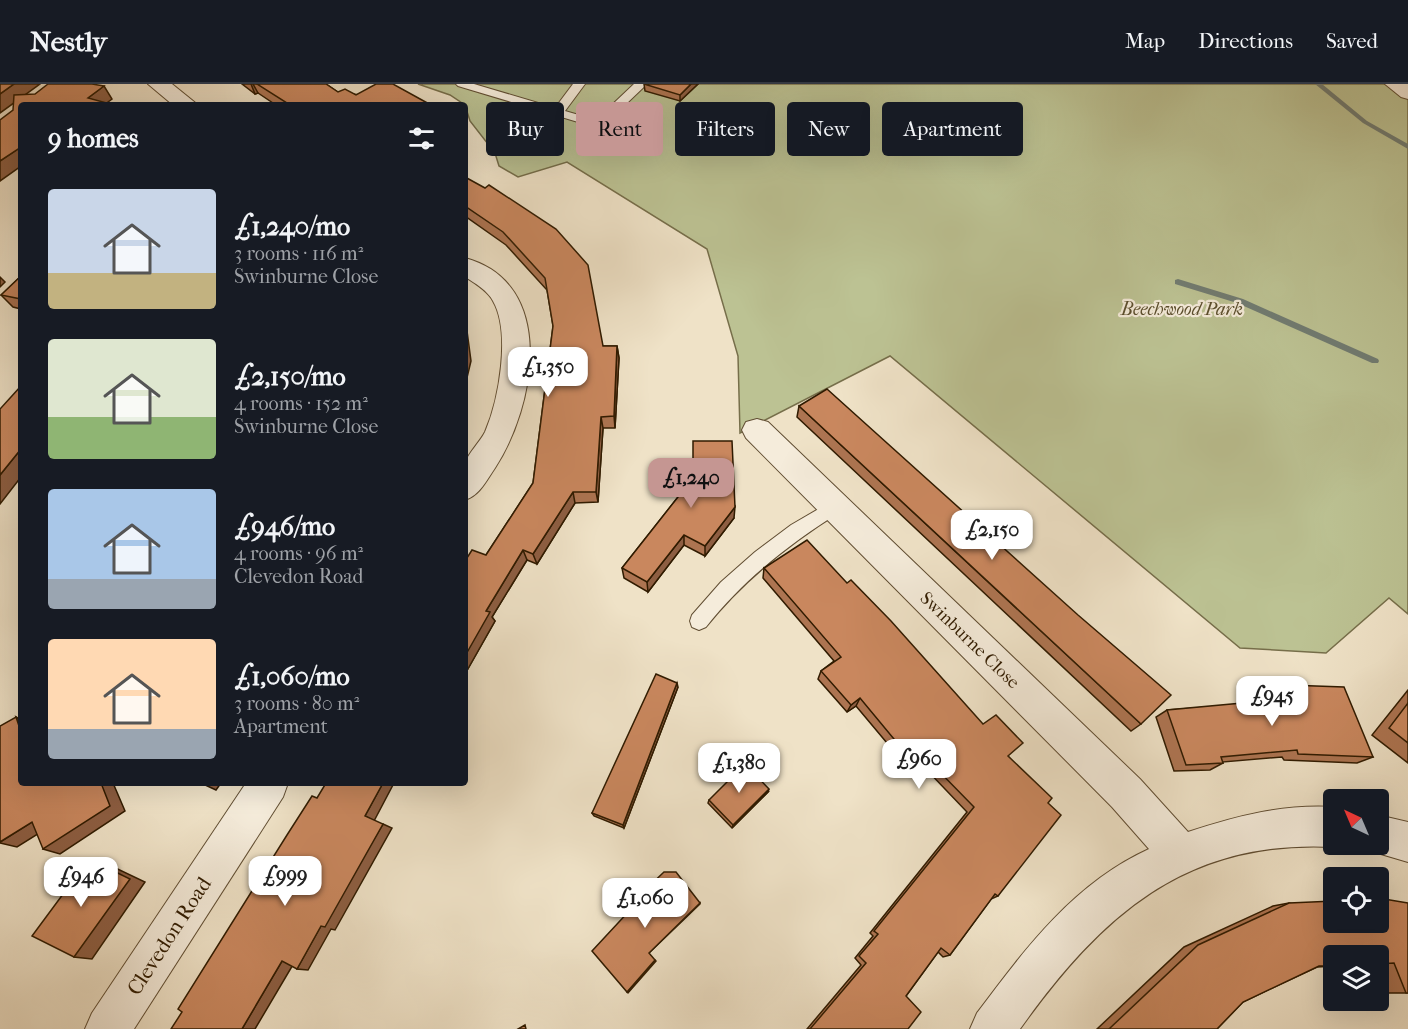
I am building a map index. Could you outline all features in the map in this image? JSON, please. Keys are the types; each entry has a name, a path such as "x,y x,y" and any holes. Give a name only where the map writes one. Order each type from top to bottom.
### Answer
{"street":[{"path":"158,84 183,102"},
{"path":"1395,84 1408,93"},
{"path":"468,268 490,281 507,302 512,322 515,359 511,394 503,426 468,482"},
{"name":"Swinburne Close","path":"757,430 1126,793 1180,854"},
{"name":"Clevedon Road","path":"108,1029 267,786"},
{"path":"993,1029 1052,951 1101,900 1152,867 1180,854 1264,830 1291,826 1323,827"},
{"path":"1389,838 1408,842"}],"lane":[{"path":"462,84 524,102"},
{"path":"564,104 579,84"},
{"path":"564,114 598,124 641,84"},
{"path":"699,621 720,596 756,564 794,533 834,507"}],"green space":[{"name":"Beechwood Park","path":"418,84 1395,84 1408,93 1408,614 1389,598 1326,653 1240,648 890,356 740,433 738,356 707,249 567,162 518,177 499,166 496,156 564,156 564,102 486,102 486,141 470,121 468,102 460,102 450,95"}],"building":[{"path":"0,84 14,84 0,94"},
{"path":"48,84 104,86 88,98 103,102 18,102 18,149 0,161 0,120 13,110 14,95 35,94"},
{"path":"257,84 326,84 338,92 345,89 356,95 376,84 393,84 426,102 285,102"},
{"path":"644,84 691,84 680,95"},
{"path":"468,179 485,188 489,185 556,229 588,265 603,346 617,346 614,416 601,417 596,492 573,492 533,554 523,550 486,611 490,612 468,651 468,556 472,550 486,555 533,483 553,326 545,278 503,232 468,208"},
{"path":"18,279 18,298 1,295"},
{"path":"18,389 18,453 0,475 0,409"},
{"path":"827,389 1078,615 1171,695 1141,724 799,406"},
{"path":"693,441 732,441 735,507 705,546 684,535 647,582 622,568 693,478"},
{"path":"807,540 847,583 851,580 891,621 983,724 996,715 1023,743 1008,756 1052,798 1048,803 1061,815 998,896 995,894 950,955 941,948 906,996 921,1012 908,1029 810,1029 866,963 859,956 878,934 874,931 974,807 928,760 918,768 860,698 851,705 821,671 841,657 764,568"},
{"path":"656,674 677,683 623,825 592,813"},
{"path":"1287,685 1344,687 1373,757 1298,754 1297,750 1221,757 1223,763 1186,765 1167,710 1264,701 1294,702"},
{"path":"1408,703 1408,743 1389,728"},
{"path":"16,717 18,723 18,786 102,786 110,806 43,849 32,822 0,842 0,726"},
{"path":"745,764 769,789 733,825 709,800"},
{"path":"324,786 381,786 365,816 383,824 325,927 321,926 297,969 282,961 242,1029 171,1029 182,1012 178,1009 287,835 312,796 317,798"},
{"path":"89,859 130,879 74,957 32,936"},
{"path":"664,872 676,872 700,903 649,953 655,960 627,992 592,951 644,895 642,893"},
{"path":"1389,900 1408,903 1408,993 1406,993 1394,963 1389,963 1389,945 1323,945 1323,966 1243,1002 1217,1029 1109,1029 1198,945 1289,903 1323,901 1323,933 1389,933"}],"waterway":[{"path":"1318,84 1365,122 1408,147"},
{"path":"1178,282 1240,301 1375,361"}]}
